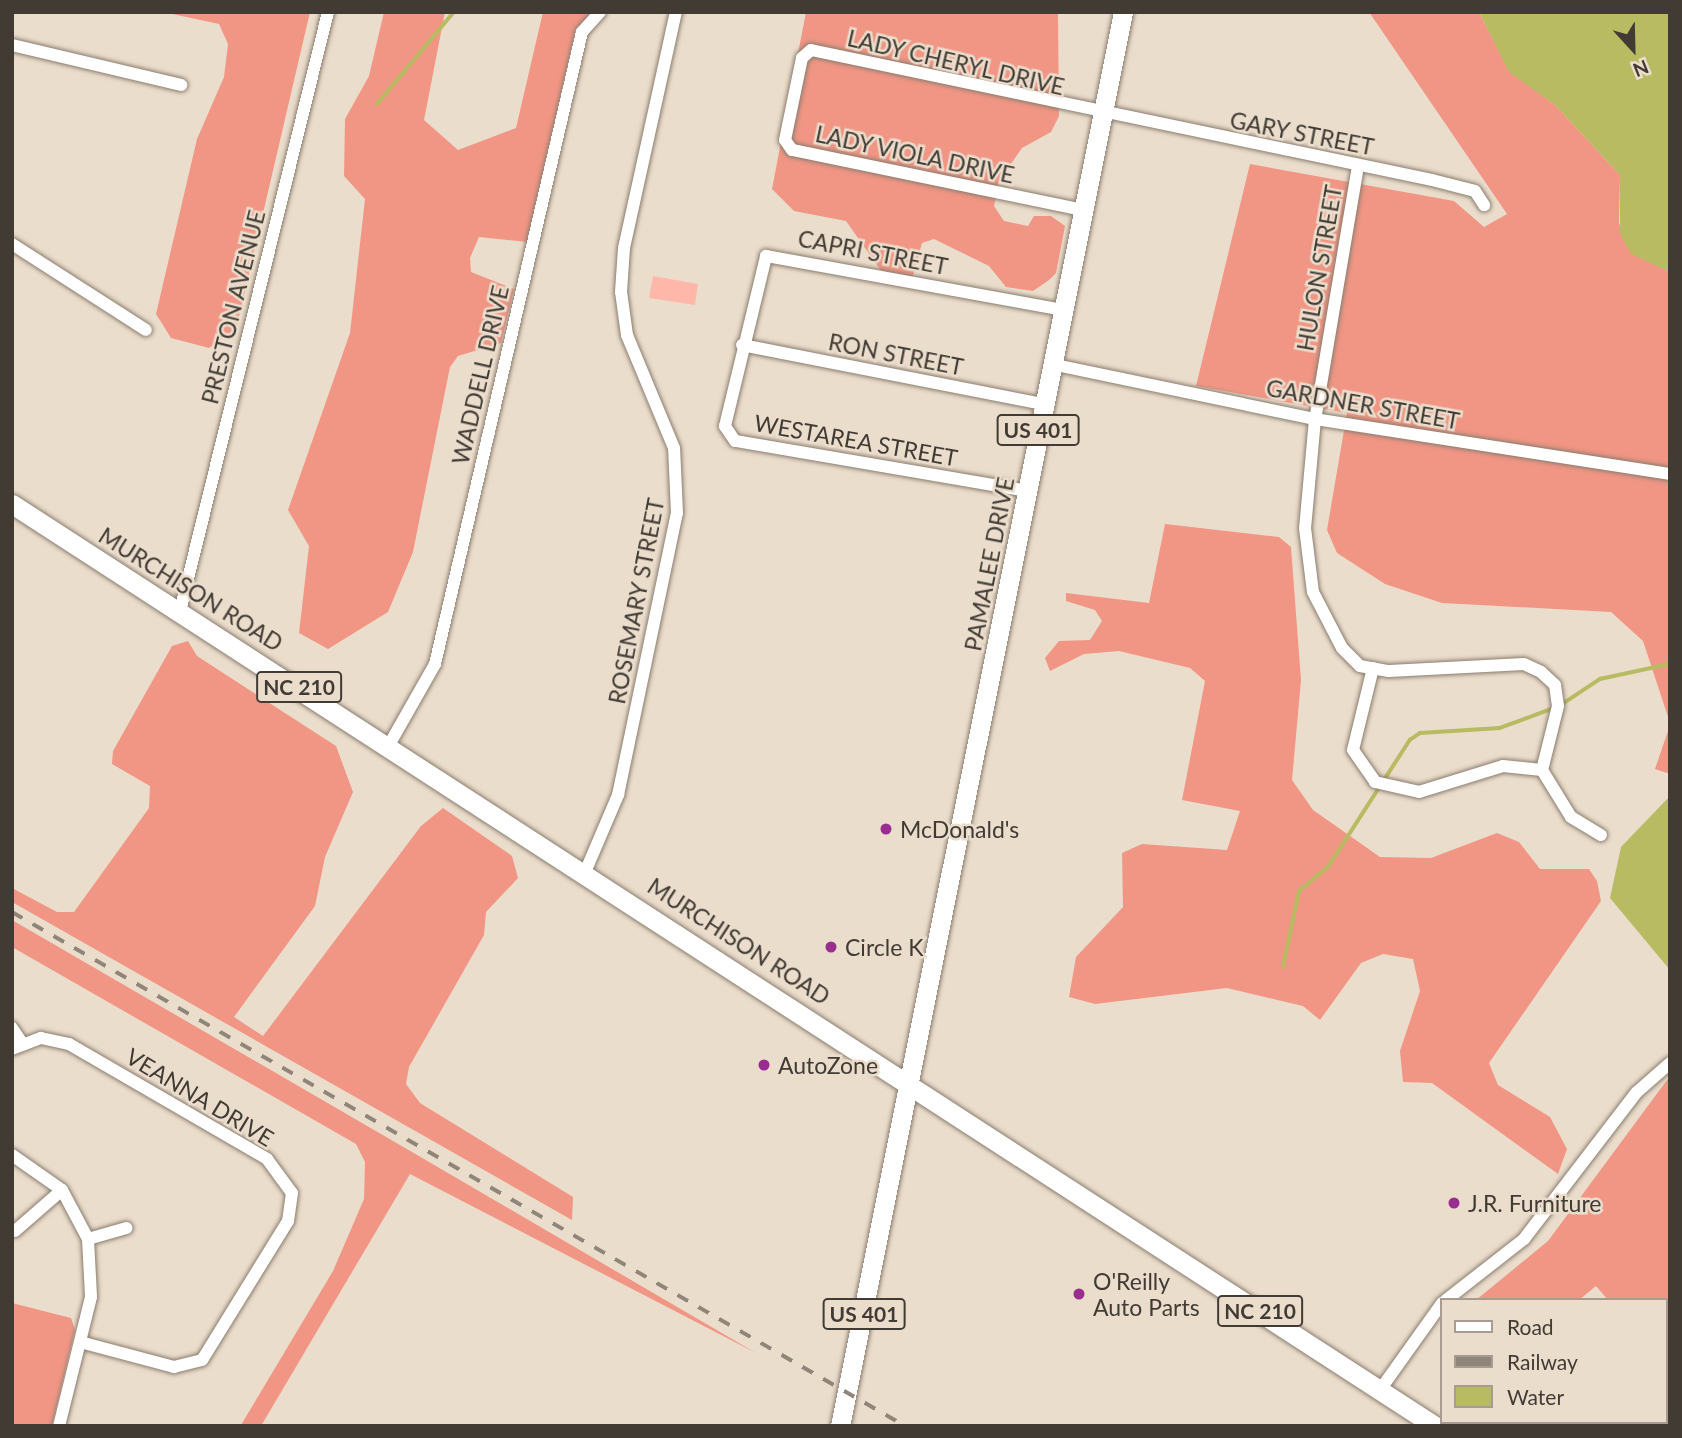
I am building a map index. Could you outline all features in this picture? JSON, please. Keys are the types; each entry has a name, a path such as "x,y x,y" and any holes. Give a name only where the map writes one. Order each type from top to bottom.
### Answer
{"main road":[{"name":"PAMALEE DRIVE","path":"909,1084 1123,12"},
{"name":"MURCHISON ROAD","path":"12,504 586,870 1435,1426"},
{"name":"US 401","path":"840,1426 909,1084"}],"street":[{"name":"PRESTON AVENUE","path":"180,611 328,12"},
{"name":"WADDELL DRIVE","path":"389,744 435,664 582,32 600,12"},
{"name":"ROSEMARY STREET","path":"586,870 618,795 677,513 674,448 627,335 621,292 624,248 676,12"},
{"path":"12,45 181,85"},
{"name":"LADY CHERYL DRIVE","path":"791,98 802,58 811,51 1104,116"},
{"name":"LADY VIOLA DRIVE","path":"791,98 785,140 792,150 1083,210"},
{"name":"GARY STREET","path":"1104,116 1475,191 1484,205"},
{"name":"HULON STREET","path":"1358,166 1315,419 1305,528 1313,592 1342,648 1360,666 1373,668"},
{"path":"12,244 146,330"},
{"name":"CAPRI STREET","path":"742,345 760,263 776,255 1062,310"},
{"name":"RON STREET","path":"742,345 1043,404"},
{"name":"WESTAREA STREET","path":"742,345 725,426 735,441 1028,491"},
{"name":"GARDNER STREET","path":"1051,364 1315,419 1670,474"},
{"path":"1542,770 1503,766 1419,792 1375,782 1353,750 1373,668 1524,664 1541,672 1555,685 1558,706 1542,770 1571,817 1601,835"},
{"path":"12,1028 17,1046"},
{"name":"VEANNA DRIVE","path":"17,1046 48,1038 69,1044 267,1159 292,1193 288,1221 201,1360 174,1367 80,1342"},
{"path":"1448,1298 1524,1239 1637,1092 1670,1063"},
{"path":"12,1155 62,1190 88,1240 92,1283 59,1426"},
{"path":"15,1231 62,1190"},
{"path":"88,1240 127,1228"},
{"path":"1380,1390 1440,1307"}],"shaded area":[{"path":"163,12 310,12 236,329 209,348 171,338 156,314 197,139 224,77 228,44 219,24"},
{"path":"384,12 445,12 424,120 458,150 516,128 543,12 592,12 575,32 527,242 479,237 470,258 471,272 514,289 501,343 458,356 450,367 413,552 388,612 328,649 299,633 309,546 288,510 350,333 365,199 344,176 345,119 369,76"},
{"path":"806,12 1058,12 1059,116 1051,132 1022,148 999,181 994,206 1004,221 1028,226 1034,216 1051,216 1065,226 1056,273 1049,280 1033,291 1006,287 989,266 934,239 922,243 912,279 882,272 846,221 794,211 772,189"},
{"path":"1369,12 1479,12 1509,71 1555,105 1620,175 1619,223 1631,253 1670,272 1670,723 1643,641 1611,612 1442,603 1385,584 1337,553 1327,530 1347,413 1196,386 1250,164 1454,201 1484,227 1507,214"},
{"path":"653,276 698,284 695,305 649,298"},
{"path":"1165,524 1279,537 1291,547 1301,680 1292,780 1313,810 1380,857 1431,858 1497,833 1519,842 1540,869 1589,869 1597,881 1601,901 1489,1063 1498,1085 1550,1117 1567,1149 1558,1174 1432,1083 1403,1082 1400,1051 1420,991 1413,959 1383,954 1361,963 1320,1020 1303,1006 1227,988 1095,1004 1069,997 1076,957 1123,907 1122,853 1142,844 1227,850 1240,811 1182,800 1205,681 1190,668 1119,651 1084,654 1050,671 1045,658 1059,641 1090,640 1102,621 1095,610 1066,601 1066,593 1149,603"},
{"path":"188,641 197,656 336,746 353,792 325,857 315,906 234,1017 263,1036 421,826 443,808 512,856 518,878 486,912 484,935 409,1067 406,1084 420,1103 573,1197 572,1220 12,902 12,888 57,912 74,912 149,808 150,786 112,764 113,751 172,646"},
{"path":"1670,725 1670,774 1655,769"},
{"path":"12,920 756,1353 410,1174 261,1426 241,1425 333,1271 364,1199 365,1162 356,1144 12,947"},
{"path":"1670,1076 1670,1398 1668,1298 1606,1298 1596,1286 1581,1298 1478,1298 1548,1241"},
{"path":"12,1303 71,1318 75,1330 52,1426 12,1426"}],"water":[{"path":"1479,12 1670,12 1670,272 1631,254 1620,234 1620,175 1555,105 1509,72"},
{"path":"1670,796 1670,970 1610,898 1621,847"}],"waterway":[{"path":"377,104 454,12"},
{"path":"1561,705 1600,679 1670,664"},
{"path":"1283,967 1299,891 1328,867 1410,740 1420,733 1500,728 1554,708"}],"railway":[{"path":"12,912 905,1426"}],"place":[{"name":"McDonald's","path":"886,829"},
{"name":"Circle K","path":"831,947"},
{"name":"AutoZone","path":"764,1065"},
{"name":"J.R. Furniture","path":"1454,1203"},
{"name":"O'Reilly Auto Parts","path":"1079,1294"}]}
